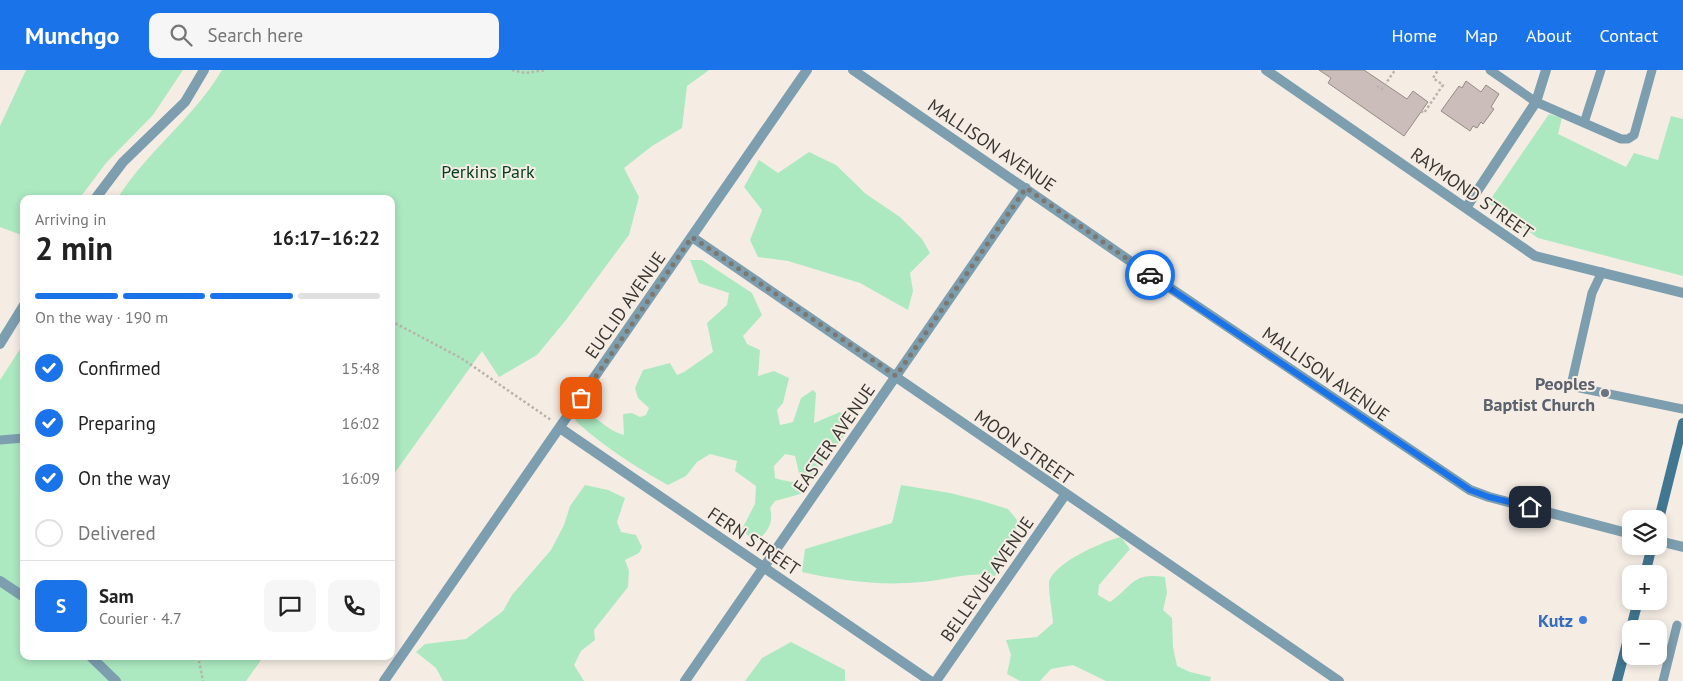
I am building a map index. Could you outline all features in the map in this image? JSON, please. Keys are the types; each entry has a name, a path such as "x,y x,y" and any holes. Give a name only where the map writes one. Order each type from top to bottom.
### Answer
{"main road":[{"path":"1661,510 1683,423"},
{"path":"1617,681 1636,610"}],"street":[{"path":"98,195 123,162 185,102 204,70"},
{"name":"EUCLID AVENUE","path":"384,681 807,70"},
{"name":"MALLISON AVENUE","path":"853,70 1130,261 1470,490 1489,497 1622,532"},
{"name":"RAYMOND STREET","path":"1266,70 1535,256 1683,293"},
{"path":"1466,208 1536,102 1546,70"},
{"name":"EASTER AVENUE","path":"685,681 765,568 1026,188"},
{"name":"MOON STREET","path":"692,237 896,376 1065,495 1180,570 1339,681"},
{"path":"0,344 20,312"},
{"name":"FERN STREET","path":"560,428 930,681"},
{"name":"BELLEVUE AVENUE","path":"936,681 1065,495"},
{"path":"1667,543 1683,547"},
{"path":"0,581 20,594"},
{"path":"94,660 116,681"}],"lane":[{"path":"1490,70 1536,102 1621,139 1628,139 1634,135 1652,70"},
{"path":"1584,123 1601,70"},
{"path":"1602,272 1592,293 1572,381 1580,388 1683,409"},
{"path":"0,440 20,438"},
{"path":"1663,681 1677,625"}],"path":[{"path":"512,70 534,72 546,70"},
{"path":"1377,86 1382,89 1395,70"},
{"path":"1421,112 1424,113 1443,85 1433,78 1438,70"},
{"path":"395,323 461,358 539,411 560,428"},
{"path":"199,660 203,681"}],"green space":[{"path":"26,70 183,70 153,115 106,163 82,195 20,195 20,234 0,227 0,126"},
{"name":"Perkins Park","path":"222,70 709,70 687,86 682,128 652,146 624,168 639,197 629,235 566,320 537,355 499,377 482,351 395,472 395,195 120,195 142,165 198,104"},
{"path":"1549,114 1562,118 1558,134 1626,167 1634,153 1658,160 1671,116 1683,119 1683,276 1538,238 1490,204 1490,200"},
{"path":"809,152 836,165 866,194 900,217 922,239 930,253 910,273 913,291 908,310 860,283 788,261 758,257 750,240 762,210 744,187 759,160 778,173"},
{"path":"690,260 702,260 752,293 762,315 743,336 747,344 760,350 758,376 774,371 789,378 783,403 777,410 780,425 793,422 801,398 813,390 816,393 814,423 840,412 848,418 844,436 809,478 799,473 795,456 785,454 774,466 775,478 804,484 804,493 775,501 770,508 771,522 757,541 741,531 755,504 756,486 735,471 737,461 710,454 697,462 686,476 668,485 619,455 575,420 581,411 624,435 623,414 632,413 640,417 646,415 649,408 638,398 635,388 643,370 670,363 677,375 713,352 707,323 727,305 729,293 699,283"},
{"path":"20,349 20,660 261,660 246,681 0,681 0,380"},
{"path":"585,485 608,490 625,498 617,522 621,532 636,535 642,547 639,553 625,560 629,571 628,587 594,630 595,640 581,651 574,665 584,681 443,681 436,668 416,652 425,644 466,639 503,611 512,595 551,550 564,525 570,506"},
{"path":"901,485 950,493 1008,509 1017,520 1014,547 995,576 967,575 922,582 876,583 832,578 802,572 805,549 892,523"},
{"path":"1121,537 1130,549 1099,585 1098,595 1110,602 1139,578 1146,576 1165,577 1167,593 1163,610 1172,618 1173,647 1177,666 1190,672 1211,677 1210,681 1106,681 1073,665 1051,669 1040,681 1020,681 1007,674 1011,655 1006,640 1037,637 1053,623 1049,593 1049,584 1052,576 1058,569 1079,554"},
{"path":"791,642 845,670 845,681 745,681 762,658"}],"building":[{"path":"1319,70 1364,70 1407,99 1413,91 1428,102 1404,136 1328,83 1331,78"},
{"path":"1466,81 1481,92 1486,85 1499,94 1491,107 1494,109 1483,124 1481,122 1477,128 1473,126 1470,131 1441,111 1459,86 1462,88"}],"way so far":[{"path":"581,398 692,237 801,314 896,376 1026,188 1150,275"}],"place":[{"name":"Peoples Baptist Church","path":"1605,393"},
{"name":"Kutz","path":"1583,620"}],"route":[{"path":"1150,275 1470,490 1489,497 1530,507"}]}
